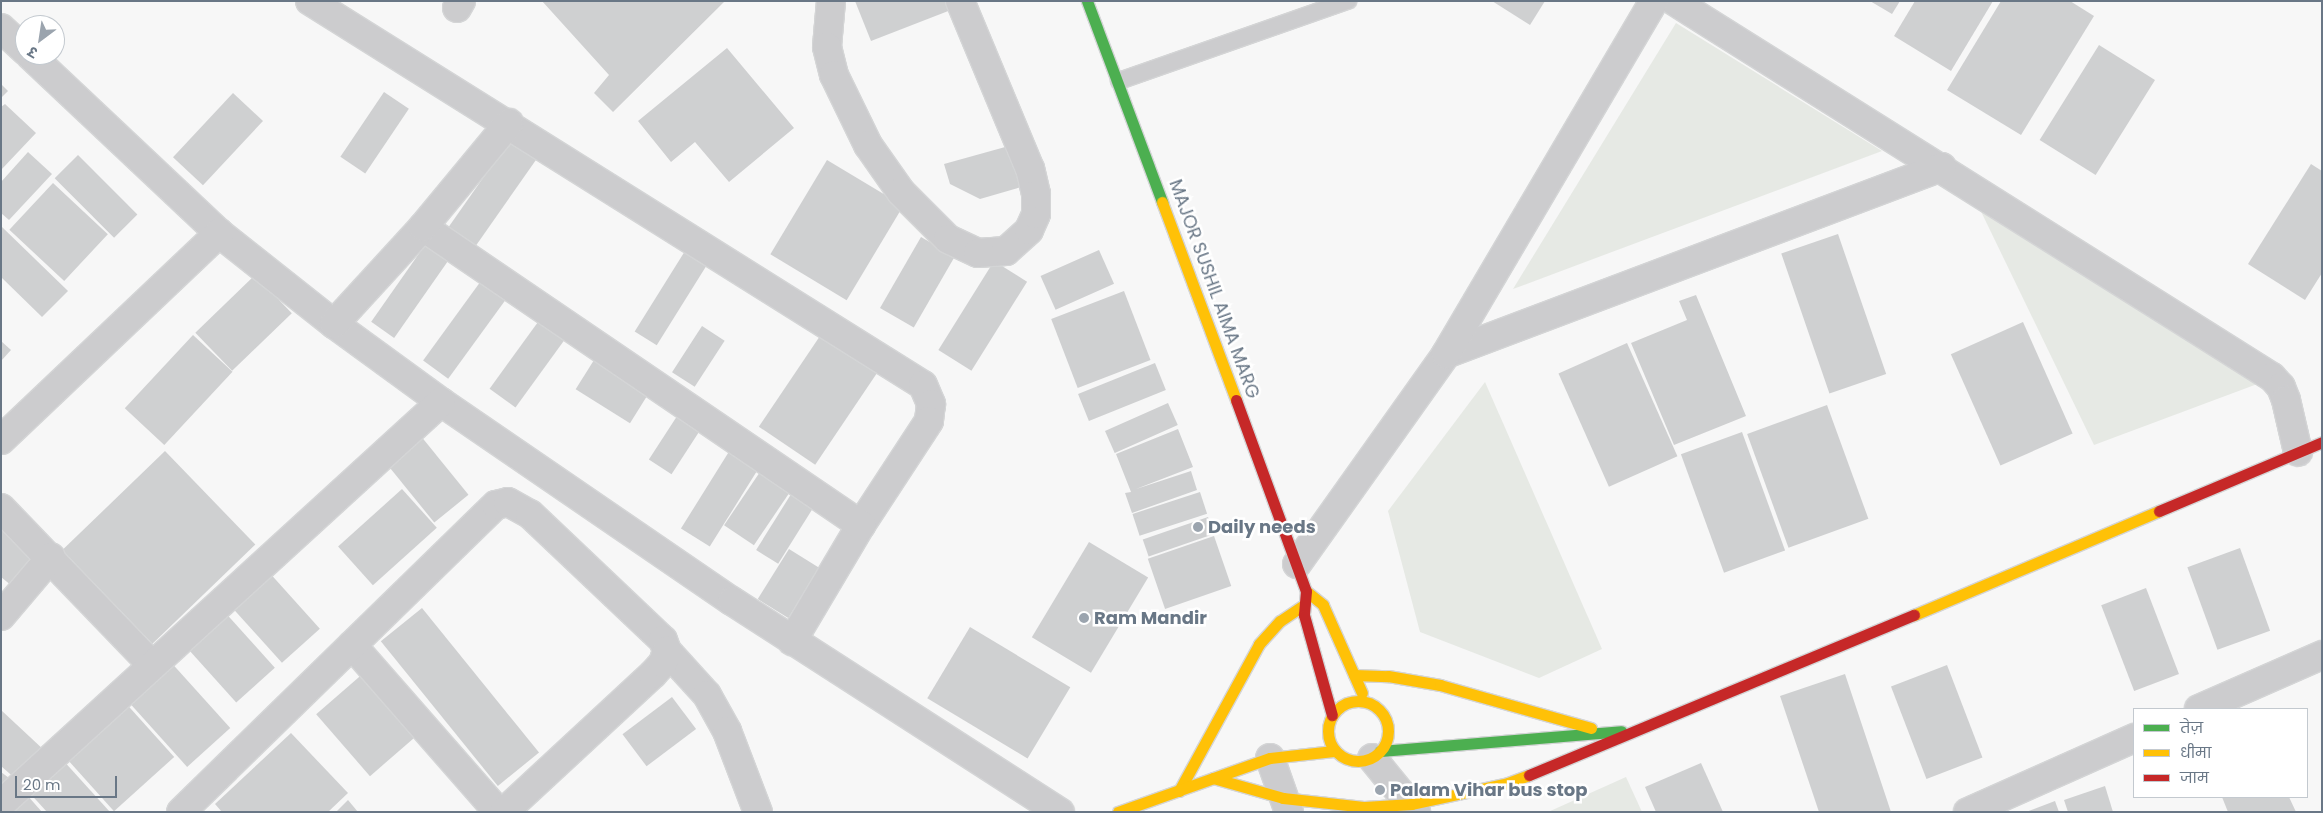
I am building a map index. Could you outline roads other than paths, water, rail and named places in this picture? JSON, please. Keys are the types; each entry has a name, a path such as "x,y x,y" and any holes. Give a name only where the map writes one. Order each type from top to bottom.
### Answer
{"street":[{"path":"310,1 509,123 923,384 931,404 929,421 861,525 792,641"},
{"path":"831,1 827,47 834,74 868,145 901,192 948,239 978,254 1006,251 1028,230 1036,214 1036,194 1030,169 960,1"},
{"name":"MAJOR SUSHIL AIMA MARG","path":"1087,1 1119,81 1297,564 1306,591 1304,615 1332,715"},
{"path":"1297,564 1446,354 1654,1"},
{"path":"1213,778 1286,805 1414,808 1508,783 1586,754 1637,730 2310,447 2281,387 2272,377 1674,1"},
{"path":"1,28 15,41"},
{"path":"41,65 219,232 334,324 441,402 792,641 1060,812"},
{"path":"334,324 423,227 509,123"},
{"path":"1446,354 1942,168"},
{"path":"423,227 861,525"},
{"path":"1,440 219,232"},
{"path":"1,804 151,664 441,402"},
{"path":"185,810 496,505 508,502 530,514 663,640 667,651 707,695 742,762 758,812"},
{"path":"1,508 151,664"},
{"path":"1,616 50,557"},
{"name":"MAJOR SUSHIL AIMA MARG","path":"1306,591 1323,605 1366,702"},
{"path":"1179,791 1259,644 1280,621 1305,604"},
{"path":"352,645 498,812"},
{"path":"504,812 653,674 667,651"},
{"path":"2201,708 2322,655"},
{"path":"1354,675 1388,676 1440,686 1604,731"},
{"path":"1334,751 1328,733 1332,715 1347,703 1366,702 1382,714 1387,723 1388,733 1376,755"},
{"path":"1118,812 1270,758 1334,751 1352,761 1376,755 1604,731 1637,730"},
{"path":"1968,812 2133,738"},
{"path":"1376,755 1414,808"},
{"path":"1270,758 1286,805"}],"lane":[{"path":"1119,81 1311,8 1348,1"}],"place":[{"name":"Daily needs","path":"1198,527"},
{"name":"Ram Mandir","path":"1084,618"},
{"name":"Palam Vihar bus stop","path":"1380,790"}]}
